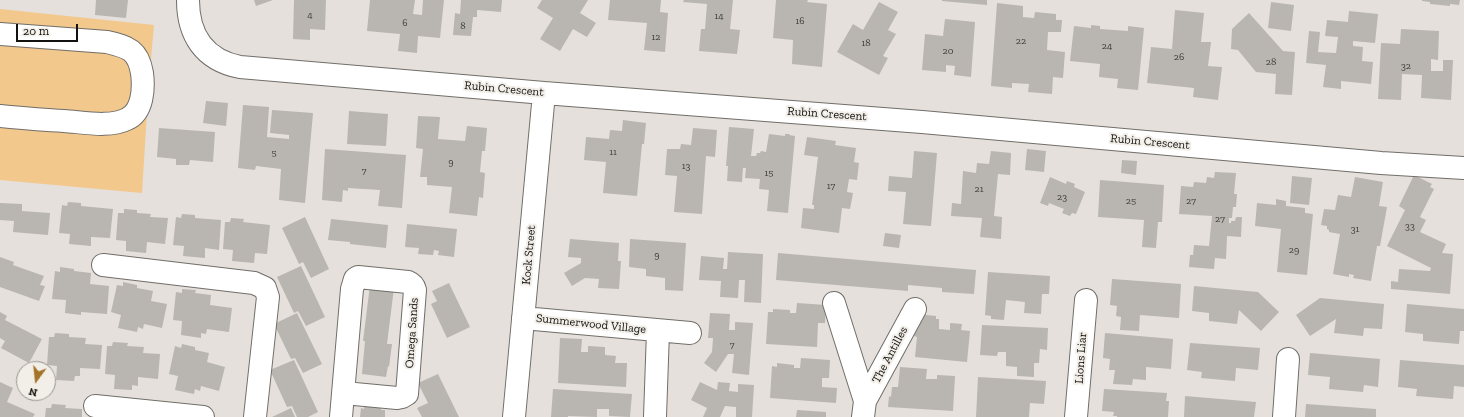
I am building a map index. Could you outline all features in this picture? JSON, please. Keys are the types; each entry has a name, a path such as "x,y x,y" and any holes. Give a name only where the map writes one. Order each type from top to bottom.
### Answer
{"street":[{"name":"Rubin Crescent","path":"188,0 192,29 199,42 213,57 230,65 240,67 930,122 1381,163 1464,168"},
{"path":"0,34 107,42 122,46 135,53 141,68 143,81 140,102 136,113 128,119 117,122 100,124 0,116"},
{"name":"Kock Street","path":"514,417 544,92"},
{"path":"102,265 254,283 265,288 268,297 255,417"},
{"name":"Omega Sands","path":"341,417 352,289 355,279 358,277 408,282 412,284 415,290 407,394 397,398 344,393"},
{"name":"Lions Liar","path":"1076,417 1086,300"},
{"name":"The Antilles","path":"834,304 864,409"},
{"name":"The Antilles","path":"864,409 915,309"},
{"name":"Summerwood Village","path":"523,318 690,333"},
{"name":"Summerwood Village","path":"655,417 658,331"},
{"path":"1284,417 1288,359"},
{"path":"94,406 203,417"}],"shaded area":[{"path":"0,9 154,25 142,193 0,180"}],"building":[{"path":"96,0 128,0 126,18 95,15"},
{"path":"254,0 273,0 256,6"},
{"path":"294,0 326,0 325,30 310,29 310,40 293,39"},
{"path":"370,0 415,0 413,14 422,15 423,0 444,0 440,38 418,36 417,53 398,51 400,34 367,31"},
{"path":"461,0 502,0 501,12 477,10 477,17 473,17 471,36 453,35 455,13 460,14"},
{"path":"542,0 588,0 580,13 596,23 587,37 573,29 560,51 540,39 553,18 537,8"},
{"path":"610,0 661,0 660,12 668,13 665,52 644,50 647,23 608,20"},
{"path":"684,0 733,0 730,29 740,30 737,54 699,51 701,29 705,29 707,4 683,2"},
{"path":"776,0 808,0 807,2 827,4 822,67 792,64 793,40 773,38"},
{"path":"987,0 987,5 942,1"},
{"path":"1422,0 1460,0 1459,5 1450,4 1450,6 1430,4 1430,2"},
{"path":"879,2 898,12 888,30 896,34 883,56 888,58 879,75 837,52 853,24 863,30"},
{"path":"1271,2 1294,5 1291,31 1268,28"},
{"path":"997,3 1023,6 1023,17 1034,18 1035,12 1056,14 1056,20 1062,20 1061,32 1048,32 1047,50 1065,52 1063,78 1053,77 1052,94 1028,92 1029,84 1012,83 1012,88 991,86"},
{"path":"1175,10 1204,13 1201,42 1211,42 1208,66 1222,67 1218,100 1193,97 1194,88 1147,83 1151,47 1172,49"},
{"path":"1349,11 1378,14 1375,43 1353,41 1353,46 1363,47 1362,61 1373,62 1371,84 1341,81 1341,89 1323,87 1326,65 1306,63 1309,31 1320,32 1318,52 1336,53 1338,37 1325,36 1327,20 1348,22"},
{"path":"1249,13 1283,51 1295,52 1292,95 1275,94 1276,74 1256,72 1238,50 1231,49 1232,29"},
{"path":"945,19 975,22 971,77 954,75 955,66 946,65 946,72 922,70 925,34 943,36"},
{"path":"1091,25 1100,26 1100,29 1128,31 1128,26 1144,28 1138,90 1117,88 1118,79 1099,77 1100,64 1070,61 1074,26 1091,28"},
{"path":"1401,29 1439,31 1438,60 1431,59 1431,71 1443,71 1443,60 1453,60 1451,100 1421,98 1422,75 1402,74 1401,100 1378,99 1381,43 1400,44"},
{"path":"206,101 228,103 226,126 203,123"},
{"path":"243,105 269,107 267,137 289,139 289,135 270,133 272,110 313,113 305,203 279,200 281,169 256,166 255,170 238,168"},
{"path":"349,111 388,114 386,146 347,144"},
{"path":"418,116 440,117 438,139 465,141 467,126 487,128 485,151 482,151 480,172 485,173 483,198 479,197 477,216 449,213 452,187 427,185 427,177 420,177 423,149 416,148"},
{"path":"623,120 646,123 644,144 642,144 637,196 603,193 606,162 584,160 586,137 609,139 610,130 622,131"},
{"path":"729,127 754,129 751,156 756,156 757,153 760,153 761,151 766,152 769,134 785,136 785,134 790,134 789,135 795,136 788,213 767,211 769,190 759,189 760,179 745,178 746,168 743,168 742,182 727,181 728,166 726,166"},
{"path":"159,128 215,132 213,162 190,160 189,165 176,165 176,159 157,157"},
{"path":"693,128 717,130 715,157 706,156 702,214 674,212 677,176 665,175 667,149 680,149 681,144 691,145"},
{"path":"807,137 836,141 835,145 856,148 854,162 859,163 857,180 849,179 847,192 853,193 850,209 842,208 839,233 801,228 803,208 814,209 814,205 812,205 818,157 804,155"},
{"path":"325,149 406,155 402,208 378,206 380,190 348,188 348,191 343,190 342,202 322,200"},
{"path":"1027,149 1046,151 1044,172 1025,170"},
{"path":"914,151 937,153 931,226 903,224 906,192 888,191 889,176 912,178"},
{"path":"991,151 1011,153 1010,175 998,174 994,216 1002,217 1001,239 980,237 982,218 951,216 952,203 961,204 963,171 976,173 977,163 989,164"},
{"path":"1122,160 1137,161 1136,175 1121,173"},
{"path":"1215,172 1236,173 1234,194 1237,194 1236,207 1233,207 1232,218 1229,218 1229,223 1231,223 1231,221 1235,221 1236,217 1242,217 1241,237 1227,236 1226,259 1215,258 1214,269 1189,267 1190,255 1193,255 1194,245 1209,246 1212,216 1179,214 1181,186 1193,187 1194,182 1206,183 1207,177 1214,178"},
{"path":"1414,175 1432,184 1430,187 1434,189 1420,217 1426,220 1420,232 1446,244 1442,253 1453,254 1450,294 1391,289 1391,281 1398,282 1399,269 1430,271 1431,268 1387,246 1405,210 1399,206"},
{"path":"1292,176 1312,178 1309,205 1290,203"},
{"path":"1050,177 1066,184 1067,181 1075,184 1074,187 1085,192 1076,214 1072,213 1070,216 1062,213 1064,209 1049,203 1048,206 1040,203"},
{"path":"1355,177 1383,182 1379,206 1387,207 1380,246 1377,246 1371,281 1353,278 1354,275 1349,274 1349,277 1333,274 1340,234 1329,232 1327,226 1321,225 1324,209 1335,210 1338,195 1351,197"},
{"path":"1100,180 1164,185 1162,222 1158,222 1156,248 1142,247 1144,220 1098,217"},
{"path":"1276,199 1286,201 1286,206 1305,208 1305,213 1313,214 1307,275 1277,272 1281,229 1255,226 1257,203 1276,205"},
{"path":"68,202 81,203 81,206 113,209 110,238 91,237 91,246 69,244 70,234 59,233 62,205 67,206"},
{"path":"0,203 22,204 22,211 50,213 48,235 13,232 14,221 0,220"},
{"path":"124,209 137,210 137,213 151,214 150,217 168,218 165,244 147,242 146,253 126,251 126,241 116,240 118,213 124,213"},
{"path":"182,214 195,215 195,218 221,220 219,250 205,248 205,258 183,256 184,246 173,245 176,217 181,218"},
{"path":"305,217 329,269 311,278 303,262 299,264 282,228"},
{"path":"231,218 244,219 243,222 270,225 267,254 255,253 254,263 232,261 233,250 223,249 225,222 230,222"},
{"path":"331,219 388,225 386,248 328,240"},
{"path":"407,224 457,229 454,257 438,255 439,251 434,250 433,255 418,254 419,248 405,247"},
{"path":"885,233 901,235 899,248 883,246"},
{"path":"570,239 619,243 618,261 621,261 619,289 598,288 599,279 585,278 572,286 564,273 581,263 581,258 568,257"},
{"path":"630,239 686,243 683,291 665,290 665,278 646,276 646,269 629,267"},
{"path":"728,252 763,254 761,303 744,302 745,280 739,280 738,298 720,297 721,281 699,280 701,256 724,258 723,269 727,269"},
{"path":"778,253 976,270 974,294 942,292 942,288 908,285 908,291 776,280"},
{"path":"0,257 14,262 13,265 44,276 40,285 45,286 39,301 0,287"},
{"path":"301,266 325,317 306,326 298,311 294,313 277,277"},
{"path":"60,267 74,269 74,271 91,273 90,284 109,286 107,314 81,312 81,315 65,313 66,300 52,299 55,271 60,272"},
{"path":"988,272 1050,276 1049,294 1042,294 1041,314 1024,313 1025,302 1006,300 1004,320 991,319 991,316 985,315"},
{"path":"1112,279 1181,284 1179,318 1140,315 1139,331 1120,330 1121,317 1116,316 1117,306 1110,305"},
{"path":"123,282 137,285 137,288 153,291 151,301 167,304 162,328 144,324 143,329 138,327 137,332 118,328 121,315 111,312 117,285 123,286"},
{"path":"449,283 470,327 447,338 431,304 437,301 432,291"},
{"path":"370,285 394,288 387,344 392,344 386,377 362,374 365,341 363,341"},
{"path":"1194,286 1258,292 1279,312 1261,331 1239,310 1237,324 1209,321 1209,313 1192,311"},
{"path":"182,289 196,290 195,293 211,295 210,305 232,308 229,332 207,329 206,334 201,333 201,338 181,335 182,321 173,320 176,292 182,293"},
{"path":"1320,298 1384,304 1382,329 1364,328 1363,336 1334,333 1336,319 1310,336 1296,315"},
{"path":"797,303 826,305 825,323 818,323 817,347 766,344 768,312 773,312 773,309 790,310 790,313 796,313"},
{"path":"1407,304 1464,309 1464,331 1460,331 1459,344 1423,341 1423,334 1405,332"},
{"path":"0,312 7,316 5,320 42,339 30,361 25,361 1,348 5,341 0,338"},
{"path":"297,313 322,364 303,373 295,358 291,359 274,324"},
{"path":"710,313 730,314 729,330 735,330 735,322 753,323 749,375 732,373 734,354 728,354 716,372 704,363 712,352 713,338 708,338"},
{"path":"916,314 936,316 936,319 939,319 939,329 950,330 950,323 962,324 961,330 970,331 967,362 915,357 917,337 914,336"},
{"path":"982,325 1048,328 1047,350 1040,349 1039,363 1034,363 1034,377 1017,376 1017,367 1006,366 1006,352 998,352 997,356 980,355"},
{"path":"55,333 69,334 69,337 86,338 85,344 102,345 100,369 80,368 80,376 75,376 74,381 56,380 56,361 47,361 49,337 54,337"},
{"path":"1105,333 1173,339 1171,369 1146,367 1146,380 1133,379 1132,385 1113,384 1115,370 1109,370 1110,359 1103,358"},
{"path":"560,338 582,339 581,352 588,352 588,346 605,347 605,355 616,356 615,363 627,363 626,387 558,383"},
{"path":"113,342 128,343 127,346 144,347 143,353 160,354 158,379 138,377 138,386 132,385 132,390 114,389 115,375 105,374 107,346 112,346"},
{"path":"1190,343 1260,348 1258,370 1236,368 1235,381 1201,378 1202,372 1187,370"},
{"path":"182,344 195,347 195,350 209,353 207,362 225,367 219,391 201,386 200,391 195,389 194,394 175,390 178,376 169,374 175,346 181,348"},
{"path":"1310,353 1380,359 1378,387 1364,385 1363,392 1329,389 1330,377 1308,375"},
{"path":"801,358 830,360 829,378 822,378 822,387 837,388 836,403 770,398 772,366 777,367 777,363 794,365 794,368 800,368"},
{"path":"294,360 318,412 308,417 297,417 292,406 287,407 270,370"},
{"path":"1400,360 1464,365 1464,387 1454,386 1453,399 1416,396 1417,389 1398,387"},
{"path":"900,367 927,369 926,379 937,379 937,375 955,376 953,411 888,407 892,387 898,387"},
{"path":"438,374 459,417 422,417 417,408 428,403 418,383"},
{"path":"978,377 1046,381 1044,404 1030,403 1029,417 976,417"},
{"path":"0,382 13,388 7,402 35,414 33,417 0,417"},
{"path":"700,382 717,390 718,382 730,383 729,391 738,392 738,384 754,385 752,417 736,417 736,407 725,406 720,417 703,417 707,408 691,400"},
{"path":"553,389 632,394 630,417 609,416 609,409 597,409 597,417 551,417"},
{"path":"1104,389 1167,393 1166,401 1169,401 1168,417 1113,416 1114,412 1102,411"},
{"path":"1185,396 1256,402 1254,417 1184,417"},
{"path":"365,402 381,403 381,410 385,410 385,417 360,417 361,408 364,409"},
{"path":"52,404 66,405 65,408 82,409 82,417 45,417 46,408 51,408"},
{"path":"1306,404 1376,409 1376,417 1305,417"},
{"path":"291,408 295,417 272,417"},
{"path":"797,410 826,412 826,417 796,417"}]}
